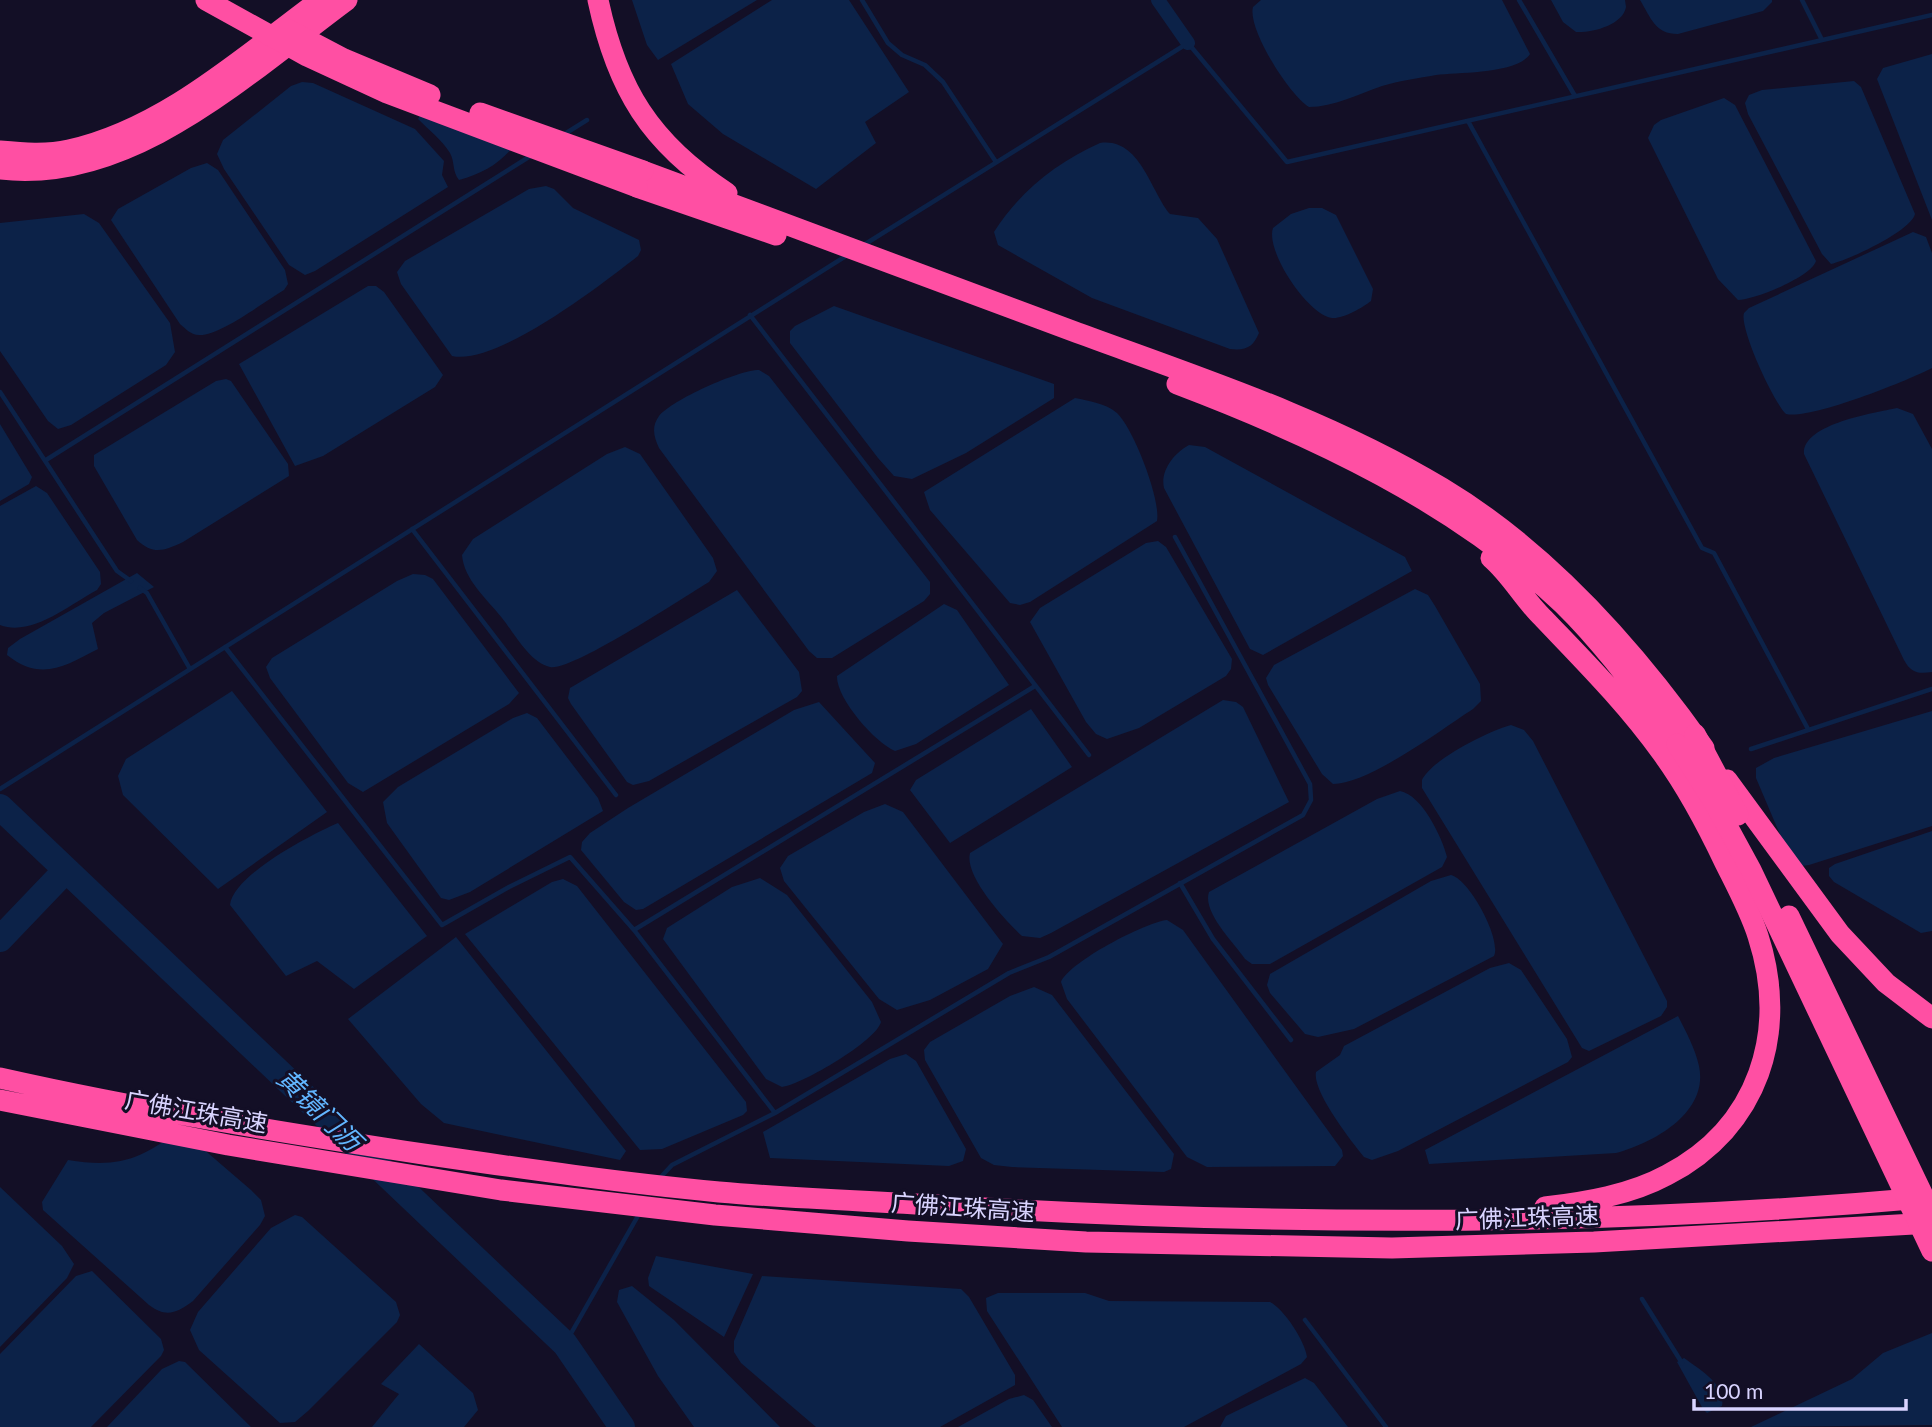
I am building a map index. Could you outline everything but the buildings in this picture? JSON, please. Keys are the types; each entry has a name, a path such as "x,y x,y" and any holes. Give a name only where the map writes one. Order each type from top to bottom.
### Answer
{"highway":[{"path":"206,0 307,56 387,93 640,179 1256,400 1333,431 1443,488 1536,558 1616,636 1751,870 1932,1251"},
{"path":"230,0 344,59 434,97 640,179 758,214"},
{"path":"0,151 67,151 108,139 155,116 206,83 320,0"},
{"path":"0,169 22,172 69,168 119,154 160,133 214,97 347,0"},
{"path":"598,0 608,48 626,89 645,120 675,153 699,174 785,231"},
{"path":"893,271 1315,442 1423,500 1505,556 1563,604 1616,662 1678,744 1776,889 1931,1221"},
{"path":"1678,744 1840,934 1886,983 1932,1018"},
{"path":"1448,1221 1569,1204 1623,1193 1666,1176 1699,1156 1745,1105 1761,1069 1768,1037 1770,1002 1758,935 1716,844 1678,744"},
{"name":"广佛江珠高速","path":"0,1078 104,1112 501,1190 715,1215 1086,1242 1392,1248 1594,1242 1931,1221"},
{"name":"广佛江珠高速","path":"0,1100 302,1136 491,1164 719,1192 1055,1212 1291,1221 1448,1221 1662,1216 1932,1197"}],"water":[{"path":"632,0 757,0 658,60 647,45"},
{"path":"772,0 849,0 909,92 865,122 876,143 816,189 723,134 688,104 671,64"},
{"path":"1261,0 1502,0 1530,54 1523,61 1500,69 1402,81 1337,102 1309,107 1291,90 1263,45 1253,17 1253,7"},
{"path":"1551,0 1625,0 1626,7 1619,19 1606,27 1576,32 1563,22"},
{"path":"1640,0 1772,2 1763,11 1678,34 1659,28"},
{"path":"1932,54 1932,220 1877,79 1883,68"},
{"path":"1854,81 1861,87 1915,214 1911,221 1891,236 1864,251 1831,264 1822,254 1748,114 1745,103 1749,95 1762,90"},
{"path":"302,82 313,83 415,129 444,161 442,175 448,187 305,275 289,265 224,169 217,154 223,140 291,86"},
{"path":"1724,98 1735,105 1816,261 1804,274 1781,286 1738,300 1718,279 1648,138 1654,125 1661,120"},
{"path":"426,104 519,139 507,154 493,165 459,180 450,153 418,119"},
{"path":"1100,143 1114,143 1125,148 1143,168 1170,214 1198,218 1217,239 1259,333 1251,345 1245,349 1230,349 1092,298 998,245 994,232 1028,191 1069,159"},
{"path":"207,163 218,170 285,270 288,284 284,290 230,324 199,335 191,333 180,324 111,220 118,209 191,168"},
{"path":"546,186 554,189 573,208 639,240 641,250 638,256 575,303 521,336 495,349 471,356 452,356 401,284 397,272 405,261 529,189"},
{"path":"1309,208 1322,208 1336,215 1373,289 1371,301 1341,317 1332,318 1312,306 1290,280 1275,251 1273,228 1291,214"},
{"path":"84,214 99,223 170,323 175,352 166,365 71,425 58,429 48,421 0,351 0,223"},
{"path":"1913,232 1926,237 1932,253 1932,368 1836,406 1786,414 1759,365 1747,334 1744,313 1749,308"},
{"path":"368,286 376,286 384,292 443,375 435,387 323,456 295,466 239,364"},
{"path":"834,306 1054,384 1054,398 966,453 912,479 894,476 790,343 790,331 795,326"},
{"path":"759,370 769,376 930,582 930,594 924,601 832,658 817,658 809,651 659,448 655,436 654,428 659,416 677,402 722,380"},
{"path":"216,381 231,381 288,464 289,476 183,542 159,550 148,548 137,540 94,466 94,455"},
{"path":"1075,398 1097,403 1117,413 1131,433 1155,497 1157,521 1030,602 1020,605 1010,603 930,510 924,492"},
{"path":"1897,408 1913,414 1932,449 1932,672 1915,672 1904,660 1804,454 1806,444 1826,428 1857,417"},
{"path":"0,424 32,477 29,484 0,501"},
{"path":"1189,445 1205,447 1405,557 1412,571 1263,655 1250,649 1164,488 1164,475 1169,463"},
{"path":"625,447 640,454 713,558 717,571 709,582 628,632 580,658 550,667 529,654 477,589 467,573 462,555 473,539 607,454"},
{"path":"36,486 47,493 100,572 101,584 97,590 50,618 25,627 12,628 0,625 0,506"},
{"path":"1158,541 1166,547 1232,659 1231,669 1226,676 1139,728 1107,739 1096,734 1086,722 1030,622 1040,608 1146,543"},
{"path":"137,573 154,587 104,613 92,623 98,649 64,665 42,669 31,668 7,655 8,648 20,639"},
{"path":"413,574 433,579 519,693 509,704 363,792 348,783 270,678 266,667 272,658 397,581"},
{"path":"1415,589 1428,595 1435,606 1480,684 1481,701 1473,709 1385,766 1348,782 1333,784 1322,774 1266,678 1274,665"},
{"path":"737,590 799,672 802,691 797,697 649,781 633,785 627,782 571,704 568,698 570,688"},
{"path":"944,604 957,610 1009,685 916,744 895,751 877,739 858,719 843,696 837,676"},
{"path":"232,691 327,812 218,889 123,795 118,776 126,759"},
{"path":"1223,700 1236,702 1243,707 1289,802 1051,933 1040,938 1022,936 996,909 979,885 970,863 970,853"},
{"path":"819,702 875,763 872,773 643,909 636,910 624,902 581,850 582,842 590,833 628,808 794,710"},
{"path":"1031,709 1072,767 950,843 910,790 916,780"},
{"path":"1932,711 1932,826 1809,865 1802,866 1790,858 1756,778 1756,768 1774,758"},
{"path":"527,713 537,718 598,798 603,811 470,892 449,900 441,898 387,823 383,802 398,787 513,718"},
{"path":"1511,725 1524,730 1533,741 1667,1001 1667,1007 1661,1016 1589,1051 1582,1048 1422,788 1422,780 1437,763 1489,733"},
{"path":"1400,791 1416,800 1436,828 1447,857 1442,867 1270,964 1252,964 1245,959 1214,918 1208,900 1209,892 1377,799"},
{"path":"885,804 903,812 1003,944 988,969 930,1000 897,1010 879,999 784,881 780,868 788,856 864,812"},
{"path":"338,823 427,936 354,989 317,961 286,976 230,905 234,893 259,869 293,846"},
{"path":"1932,831 1932,931 1921,933 1834,882 1829,876 1829,868 1835,864"},
{"path":"1451,875 1475,898 1489,924 1495,948 1494,956 1354,1029 1318,1037 1305,1034 1270,993 1267,985 1270,974 1431,881"},
{"path":"760,878 787,895 872,1002 881,1022 866,1040 838,1060 806,1078 782,1087 766,1079 663,939 667,928 732,887"},
{"path":"563,879 577,886 746,1102 747,1111 743,1115 662,1149 640,1150 465,934 552,882"},
{"path":"1167,920 1183,930 1342,1150 1343,1156 1335,1166 1207,1167 1187,1157 1067,999 1061,982 1078,964 1126,935"},
{"path":"456,937 626,1151 620,1160 444,1123 421,1104 348,1019"},
{"path":"1509,963 1521,970 1567,1039 1572,1057 1568,1062 1398,1151 1372,1160 1364,1157 1326,1103 1316,1080 1316,1072 1340,1055 1344,1046 1490,968"},
{"path":"1034,987 1052,995 1174,1154 1171,1169 1164,1172 1012,1167 994,1165 981,1158 925,1060 924,1050 930,1042 1010,996"},
{"path":"1678,1016 1695,1053 1700,1083 1687,1112 1646,1142 1616,1153 1429,1164 1425,1150"},
{"path":"906,1054 916,1061 966,1149 963,1161 949,1166 770,1158 763,1132 890,1059"},
{"path":"180,1129 261,1200 265,1216 193,1301 182,1309 166,1313 149,1305 43,1210 42,1202 68,1160 101,1163 128,1159 141,1155"},
{"path":"0,1187 62,1246 74,1264 67,1278 0,1347"},
{"path":"295,1215 302,1217 396,1302 400,1315 397,1322 308,1411 295,1422 280,1423 199,1350 190,1330 198,1312 271,1228"},
{"path":"656,1256 753,1274 724,1337 649,1286 648,1278"},
{"path":"92,1271 161,1339 164,1350 161,1356 91,1427 0,1427 0,1354 76,1276"},
{"path":"762,1276 961,1289 969,1297 1015,1375 1015,1385 940,1427 816,1427 741,1363 734,1352 734,1341"},
{"path":"632,1286 674,1320 780,1427 694,1427 658,1376 617,1302 619,1290"},
{"path":"998,1293 1085,1293 1109,1301 1270,1302 1293,1326 1307,1357 1301,1364 1184,1427 1062,1427 987,1311 986,1298"},
{"path":"1932,1333 1932,1425 1751,1427 1852,1379 1883,1353"},
{"path":"419,1344 473,1393 478,1410 464,1427 372,1427 399,1394 381,1384"},
{"path":"1684,1358 1716,1384 1722,1398 1722,1406 1707,1413 1703,1409 1677,1362"},
{"path":"179,1361 185,1362 251,1427 107,1427 162,1369"},
{"path":"1305,1378 1314,1383 1348,1427 1220,1427 1226,1416"},
{"path":"1024,1395 1033,1400 1052,1427 958,1427 1009,1399"}],"waterway":[{"path":"862,0 888,43 902,55 925,65 943,82 996,162"},
{"path":"1158,0 1188,43"},
{"path":"1519,0 1575,96"},
{"path":"1802,0 1822,40"},
{"path":"862,246 1188,43 1287,162 1932,15"},
{"path":"563,135 587,120"},
{"path":"1468,121 1702,548 1714,553 1808,729"},
{"path":"46,460 532,155"},
{"path":"0,789 849,254"},
{"path":"750,315 1089,755"},
{"path":"0,392 117,571 131,581"},
{"path":"412,529 616,795"},
{"path":"659,1179 672,1165 775,1113 1009,973 1049,957 1303,815 1311,800 1310,784 1175,537"},
{"path":"140,588 147,593 190,669"},
{"path":"225,647 442,925 509,887 570,857 634,930 775,1113"},
{"path":"634,930 1035,686"},
{"path":"1751,749 1932,689"},
{"name":"黄镜门沥","path":"0,807 565,1344 622,1427"},
{"path":"0,939 66,870"},
{"path":"1180,883 1213,939 1291,1040"},
{"path":"565,1344 639,1214"},
{"path":"1642,1299 1682,1363"},
{"path":"1305,1320 1386,1427"}]}
